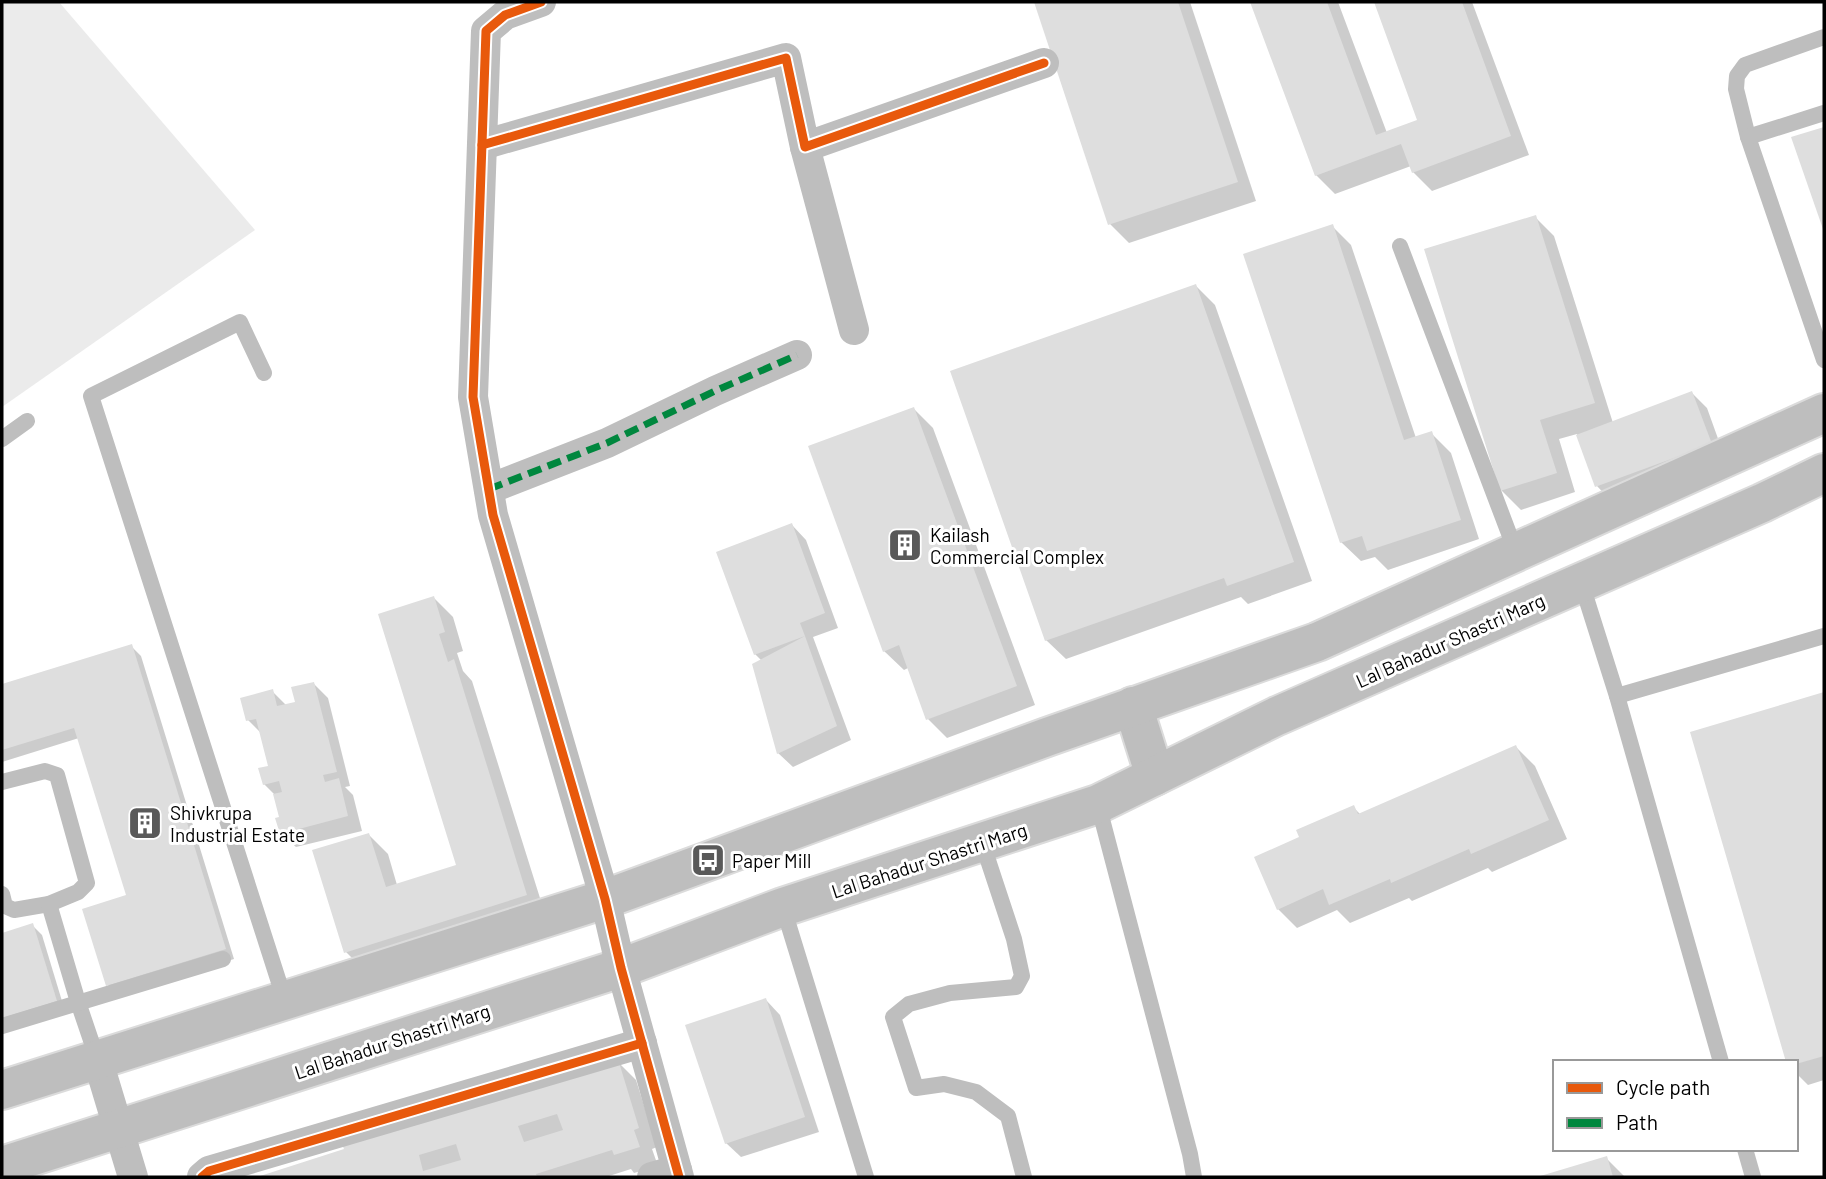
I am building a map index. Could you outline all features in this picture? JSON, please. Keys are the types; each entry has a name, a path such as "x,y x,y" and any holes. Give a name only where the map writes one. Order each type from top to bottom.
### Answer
{"main road":[{"path":"2,1090 606,899 1133,706 1317,642 1824,413"},
{"name":"Lal Bahadur Shastri Marg","path":"2,1166 621,968 783,907 1098,804 1277,716 1824,473"},
{"path":"1133,706 1155,776"}],"street":[{"path":"541,2 505,15 486,31 473,397 493,515 606,899 621,968 642,1043 670,1175"},
{"path":"482,145 786,58 805,147 855,330"},
{"path":"805,147 1044,64"},
{"path":"489,489 607,443 797,355"},
{"path":"202,1177 209,1171 642,1043"},
{"path":"98,1060 133,1177"}],"lane":[{"path":"1824,37 1745,65 1737,76 1736,89 1748,137 1824,360"},
{"path":"1748,137 1824,113"},
{"path":"1400,246 1516,552"},
{"path":"264,373 240,322 91,396 285,1001"},
{"path":"2,439 27,421"},
{"path":"1581,582 1617,696 1720,1060"},
{"path":"1617,696 1824,636"},
{"path":"2,782 45,771 57,775 87,883 78,892 48,904 15,911 5,906 2,894"},
{"path":"1098,804 1194,1177"},
{"path":"982,842 1014,939 1023,976 1016,987 950,993 909,1004 893,1017 916,1088 944,1084 976,1091 1008,1116 1024,1177"},
{"path":"48,904 98,1060"},
{"path":"783,907 866,1177"},
{"path":"2,1026 223,959"},
{"path":"1746,1151 1753,1177"}],"shaded area":[{"path":"2,2 59,2 255,230 2,407"}],"building":[{"path":"1034,2 1178,2 1238,182 1108,225"},
{"path":"1250,2 1327,2 1376,135 1417,120 1374,2 1462,2 1511,136 1412,173 1401,144 1315,176"},
{"path":"1824,127 1824,232 1791,137"},
{"path":"1536,215 1595,403 1540,420 1557,473 1500,491 1424,249"},
{"path":"1333,224 1404,440 1432,431 1461,520 1367,551 1362,536 1340,543 1243,254"},
{"path":"1196,284 1294,562 1227,586 1224,578 1045,641 950,371"},
{"path":"1692,391 1712,444 1595,487 1576,435"},
{"name":"Kailash Commercial Complex","path":"914,407 1017,686 926,720 899,645 883,652 808,446"},
{"path":"792,523 825,613 800,623 805,636 754,655 716,552"},
{"path":"434,596 445,632 439,634 448,662 454,659 527,895 344,953 312,850 369,833 386,887 456,865 378,614"},
{"path":"805,636 837,726 777,754 752,664"},
{"name":"Shivkrupa Industrial Estate","path":"132,644 226,949 106,986 82,909 126,895 74,728 2,750 2,684"},
{"path":"314,682 337,772 323,775 325,782 339,778 348,816 280,834 275,818 279,817 273,794 282,792 279,781 263,785 258,768 268,766 256,719 246,721 240,698 273,689 277,706 295,702 291,687"},
{"path":"1824,692 1824,1056 1798,1063 1798,1060 1785,1060 1690,732"},
{"path":"1516,745 1549,820 1471,854 1469,849 1391,883 1390,879 1329,905 1323,889 1277,910 1254,857 1299,837 1296,830 1354,805 1358,814"},
{"path":"33,923 57,1001 2,1018 2,933"},
{"path":"766,998 805,1117 725,1144 685,1025"},
{"path":"618,1059 639,1128 634,1130 640,1147 614,1155 612,1150 536,1174 537,1177 257,1177 344,1149 341,1142","holes":["557,1114 563,1130 524,1142 518,1126","456,1144 461,1160 423,1171 419,1155"]},
{"path":"1607,1156 1613,1177 1537,1177"}],"marked path":[{"path":"489,489 607,443 797,355"}],"cycle path":[{"path":"541,2 505,15 486,31 473,397 493,515 605,899 621,968 679,1177"},
{"path":"482,145 786,58 805,147 1044,63"},
{"path":"202,1177 209,1171 642,1043"}],"place":[{"name":"Kailash Commercial Complex","path":"905,545"},
{"name":"Shivkrupa Industrial Estate","path":"145,823"},
{"name":"Paper Mill","path":"708,860"}]}
